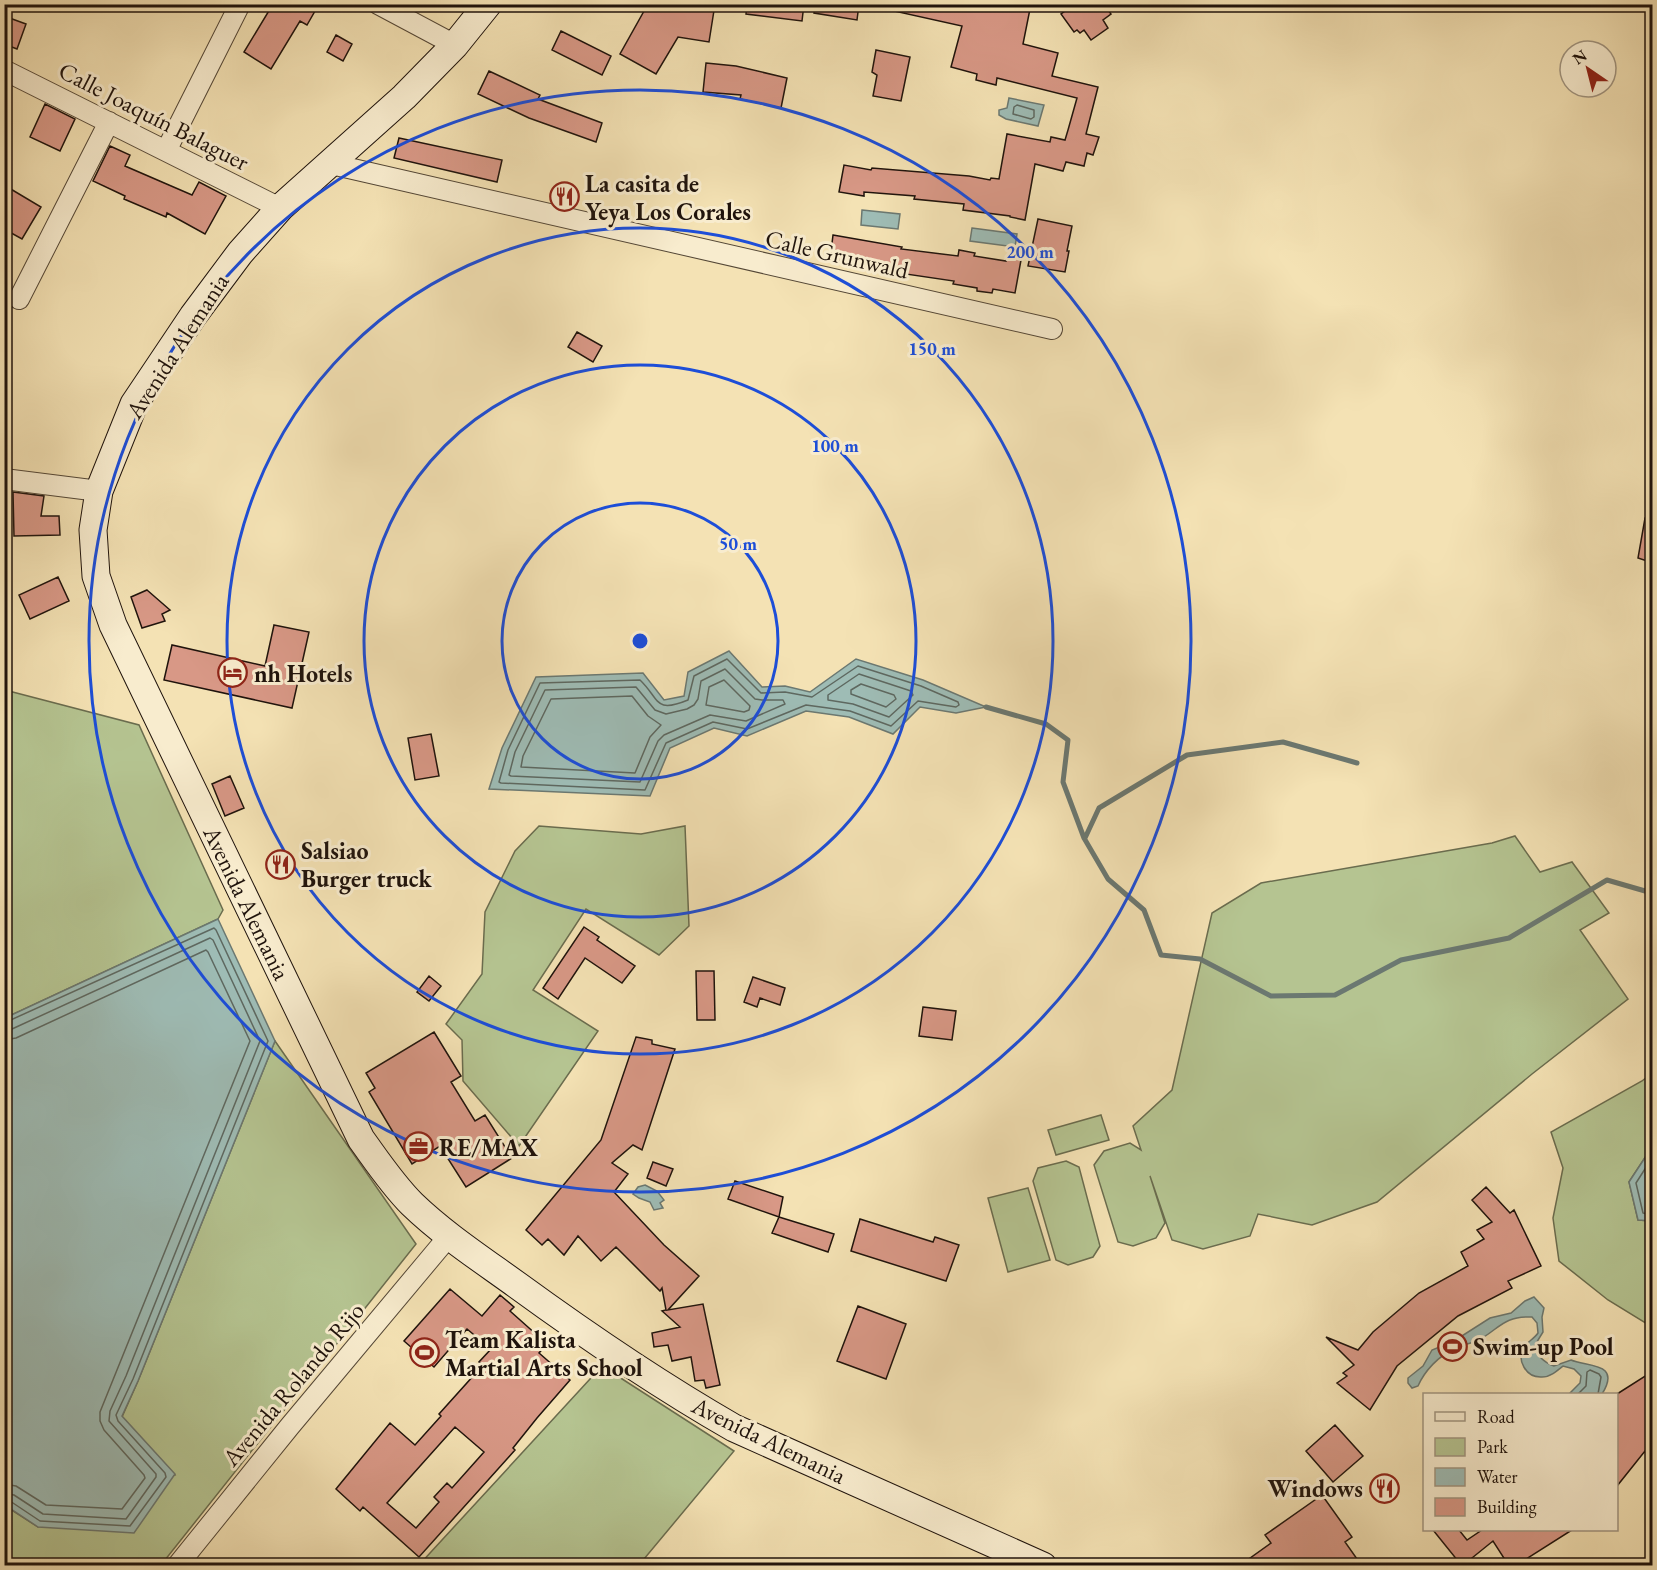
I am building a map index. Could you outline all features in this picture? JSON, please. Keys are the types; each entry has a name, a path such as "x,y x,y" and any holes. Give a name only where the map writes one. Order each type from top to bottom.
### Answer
{"street":[{"path":"166,151 240,4"},
{"path":"378,4 455,45"},
{"name":"Avenida Alemania","path":"488,4 455,45 404,97 280,208 233,262 193,316 134,404 99,490 93,530 96,576 113,625 361,1139 386,1174 411,1203 449,1236 574,1326 696,1407 734,1428 1043,1566"},
{"name":"Calle Joaquín Balaguer","path":"4,70 280,208"},
{"path":"20,299 109,123"},
{"name":"Calle Grunwald","path":"331,164 1052,329"},
{"path":"4,479 99,490"},
{"name":"Avenida Rolando Rijo","path":"177,1566 290,1426 449,1236"}],"green space":[{"path":"5,690 139,725 223,910 218,919 5,1018"},
{"path":"539,826 641,834 685,826 689,926 659,955 586,909 533,990 598,1031 519,1146 463,1081 462,1040 446,1024 482,974 485,912 515,851"},
{"path":"1515,836 1540,872 1572,862 1609,913 1580,930 1628,999 1532,1074 1377,1202 1312,1225 1258,1214 1250,1236 1203,1249 1172,1240 1150,1176 1165,1223 1156,1238 1133,1246 1118,1242 1094,1165 1104,1151 1130,1143 1141,1150 1133,1126 1172,1090 1212,913 1261,883 1492,843"},
{"path":"275,1041 416,1244 161,1565 5,1565 4,1505 38,1527 175,1475 122,1417"},
{"path":"1652,1073 1652,1147 1629,1182 1638,1220 1652,1221 1652,1327 1608,1300 1559,1261 1553,1218 1563,1168 1551,1132 1642,1081"},
{"path":"1101,1115 1109,1140 1056,1155 1048,1130"},
{"path":"1066,1161 1079,1167 1100,1246 1093,1257 1068,1265 1056,1260 1033,1181 1038,1168"},
{"path":"1028,1188 1050,1260 1008,1272 988,1198"},
{"path":"602,1366 734,1451 639,1565 419,1565"}],"water":[{"path":"1009,98 1044,105 1038,126 1006,119 999,115 999,110 1007,108"},
{"path":"862,210 900,214 898,229 861,225"},
{"path":"972,228 1017,234 1015,247 970,241"},
{"path":"729,651 762,687 785,686 810,692 856,659 923,680 986,707 956,713 920,707 893,734 849,717 806,711 747,736 714,728 670,748 650,796 489,789 502,748 536,677 643,673 664,700 684,696 688,672"},
{"path":"218,919 275,1041 122,1416 175,1474 134,1533 38,1527 5,1505 5,1018"},
{"path":"1652,1147 1652,1221 1638,1220 1629,1182"},
{"path":"645,1185 657,1191 664,1200 660,1203 663,1208 654,1210 650,1202 633,1194 638,1187"},
{"name":"Swim-up Pool","path":"1534,1297 1544,1308 1543,1332 1535,1345 1539,1356 1554,1366 1571,1360 1600,1368 1608,1376 1602,1393 1570,1393 1580,1383 1581,1376 1574,1369 1563,1366 1545,1377 1536,1377 1527,1371 1522,1362 1522,1352 1525,1345 1538,1333 1537,1323 1532,1317 1507,1321 1477,1341 1459,1346 1438,1360 1418,1386 1412,1388 1408,1383 1408,1378 1423,1366 1432,1350 1454,1341 1490,1318 1511,1313 1525,1301"}],"building":[{"path":"273,4 319,4 307,25 300,21 271,69 244,52"},
{"path":"648,4 715,4 709,42 678,37 656,74 620,54"},
{"path":"747,4 804,4 802,21 746,14"},
{"path":"815,4 859,4 857,20 814,13"},
{"path":"895,4 1031,4 1023,44 1058,53 1052,76 1098,87 1086,134 1099,137 1093,155 1087,153 1084,166 1066,162 1063,171 1035,164 1025,220 963,210 964,204 914,199 915,196 864,192 864,196 839,192 844,165 871,170 872,168 999,179 1007,134 1050,142 1051,137 1065,140 1068,130 1077,98 997,78 996,85 976,80 977,74 951,67 962,26 894,11"},
{"path":"1075,4 1104,4 1111,14 1103,20 1108,28 1091,40 1084,30 1080,33 1077,30 1074,32 1061,14"},
{"path":"4,16 26,24 17,49 4,44"},
{"path":"561,31 611,56 602,75 552,50"},
{"path":"336,35 352,44 343,61 327,52"},
{"path":"876,50 910,57 901,101 873,96 877,75 872,72"},
{"path":"706,63 736,66 787,78 781,108 740,99 741,95 703,92"},
{"path":"489,71 540,95 538,99 602,123 596,142 529,118 478,94"},
{"path":"45,104 75,119 60,151 30,137"},
{"path":"399,138 502,160 497,182 394,158"},
{"path":"110,146 130,155 125,166 192,195 199,182 226,196 205,234 167,213 166,217 124,199 125,196 93,181"},
{"path":"4,185 41,207 22,239 4,229"},
{"path":"1038,219 1072,226 1065,272 1028,266"},
{"path":"833,235 902,247 901,249 958,256 959,250 975,253 974,256 1006,261 1006,257 1021,260 1015,293 993,289 992,293 977,291 977,288 953,284 954,281 858,267 859,263 830,260"},
{"path":"577,332 602,346 593,362 568,347"},
{"path":"13,492 44,496 41,516 59,516 60,535 14,536"},
{"path":"1645,518 1653,519 1653,563 1638,558"},
{"path":"58,577 69,601 30,619 19,595"},
{"path":"147,590 170,610 162,614 165,621 142,628 131,597"},
{"name":"nh Hotels","path":"274,625 309,632 292,708 164,680 172,645 265,666"},
{"path":"431,734 439,776 415,780 408,738"},
{"path":"230,776 244,808 225,816 212,784"},
{"path":"584,927 599,937 597,940 635,966 622,983 585,958 558,999 543,988"},
{"path":"696,971 714,971 715,1020 697,1020"},
{"path":"429,976 441,986 429,1001 417,992"},
{"path":"753,977 785,988 780,1005 760,998 757,1007 744,1002"},
{"path":"923,1007 956,1011 952,1040 919,1036"},
{"path":"434,1032 461,1076 451,1082 475,1121 485,1115 512,1158 466,1187 440,1146 412,1164 369,1092 375,1088 366,1073"},
{"path":"636,1037 652,1040 652,1044 675,1049 642,1150 633,1145 612,1163 628,1174 614,1192 664,1245 699,1276 668,1310 703,1304 720,1385 706,1388 704,1380 695,1381 691,1357 672,1361 668,1345 654,1347 652,1333 680,1327 662,1311 666,1310 662,1288 660,1291 616,1247 601,1261 578,1236 564,1255 548,1239 542,1245 526,1230 601,1140"},
{"path":"653,1162 673,1169 666,1186 647,1178"},
{"path":"735,1181 783,1197 779,1217 728,1199"},
{"path":"1486,1187 1510,1213 1514,1210 1541,1266 1508,1281 1512,1288 1458,1316 1397,1366 1370,1410 1337,1383 1347,1376 1343,1373 1354,1365 1326,1337 1358,1350 1373,1332 1419,1293 1468,1266 1461,1252 1484,1239 1477,1230 1492,1222 1472,1200"},
{"path":"779,1217 834,1234 828,1252 772,1233"},
{"path":"860,1219 933,1242 935,1237 959,1245 946,1281 851,1251"},
{"path":"450,1289 482,1316 500,1295 514,1307 510,1311 547,1344 539,1353 570,1380 513,1448 515,1450 419,1557 363,1507 360,1511 336,1489 390,1423 415,1445 483,1365 479,1362 491,1349 467,1329 434,1367 404,1341","holes":["455,1427 484,1452 452,1488 447,1483 434,1497 439,1502 416,1528 387,1503"]},
{"path":"858,1306 906,1324 886,1379 837,1361"},
{"path":"1653,1371 1653,1462 1645,1451 1618,1485 1618,1393"},
{"path":"1335,1425 1363,1456 1333,1482 1306,1451"},
{"path":"1322,1495 1352,1537 1345,1542 1362,1566 1239,1566 1271,1543 1265,1535"},
{"path":"1434,1531 1460,1531 1467,1540 1480,1531 1570,1531 1515,1566 1509,1566 1493,1541 1462,1566"}],"waterway":[{"path":"986,707 1046,724 1068,740 1063,782 1084,838 1108,879 1144,910 1161,955 1200,959 1271,996 1335,995 1401,960 1509,938 1607,880 1652,893"},
{"path":"1085,838 1099,808 1187,755 1283,742 1357,763"}],"place":[{"name":"La casita de Yeya Los Corales","path":"564,197"},
{"name":"nh Hotels","path":"233,673"},
{"name":"Salsiao Burger truck","path":"280,864"},
{"name":"RE/MAX","path":"418,1147"},
{"name":"Swim-up Pool","path":"1452,1346"},
{"name":"Team Kalista Martial Arts School","path":"424,1353"},
{"name":"Windows","path":"1384,1488"}]}
